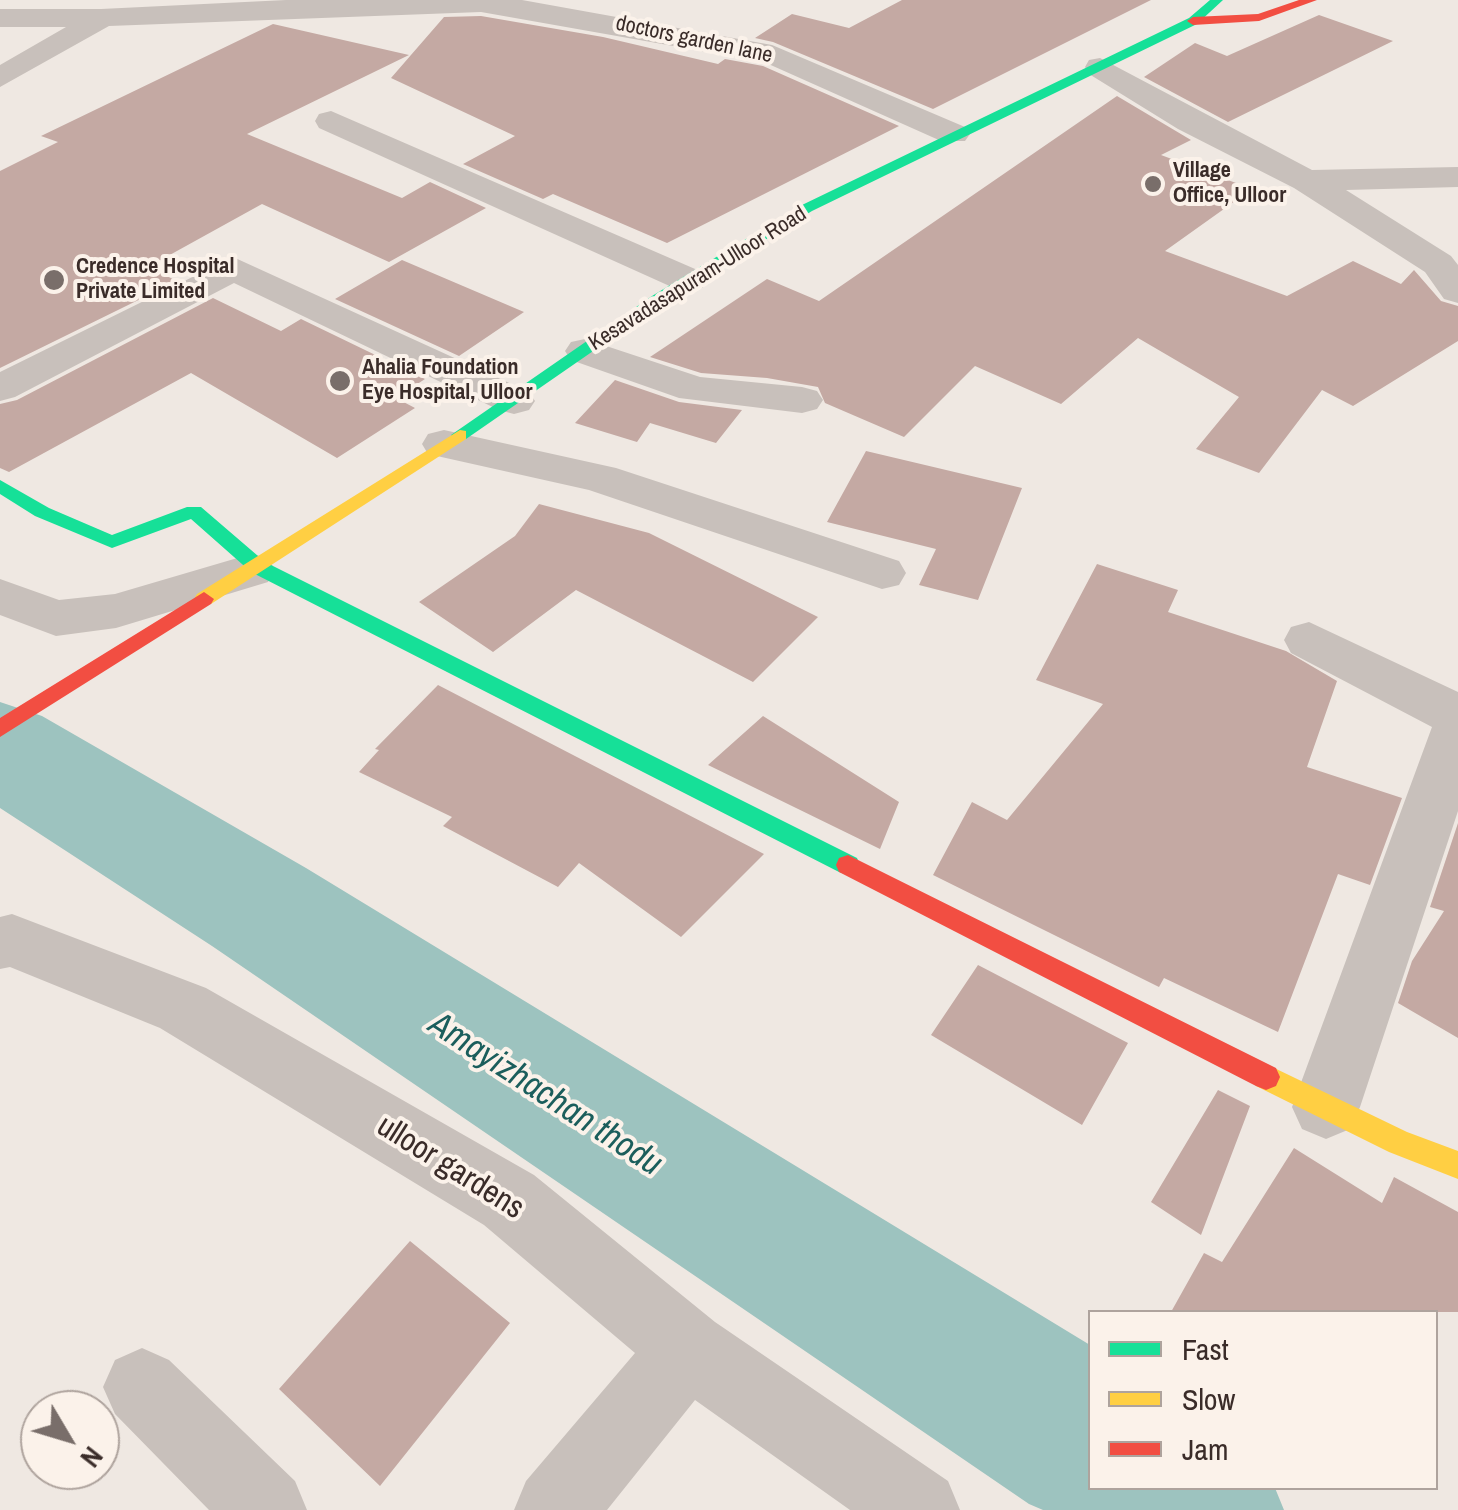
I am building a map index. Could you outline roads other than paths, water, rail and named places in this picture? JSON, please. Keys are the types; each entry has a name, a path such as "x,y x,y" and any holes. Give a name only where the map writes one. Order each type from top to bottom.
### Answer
{"main road":[{"path":"1192,22 1218,0"},
{"path":"1192,22 1260,17 1311,0"},
{"name":"Kesavadasapuram-Ulloor Road","path":"0,729 514,401 688,280 807,208 1192,22"},
{"path":"0,486 42,512 112,542 194,510 258,567 1326,1107 1399,1143 1458,1165"}],"street":[{"name":"doctors garden lane","path":"0,18 48,18 93,9 554,6 772,54 954,134"},
{"path":"0,78 93,9"},
{"path":"1100,67 1190,122 1306,181 1438,264 1458,291"},
{"path":"331,121 688,280"},
{"path":"1306,181 1458,176"},
{"path":"0,388 233,268 514,401"},
{"path":"585,350 694,389 802,400"},
{"path":"444,444 600,478 882,573"},
{"path":"0,596 56,618 116,611 258,567"},
{"path":"1309,640 1458,716"},
{"path":"1326,1107 1458,728"},
{"name":"ulloor gardens","path":"0,943 12,940 183,1008 509,1200 688,1349 919,1510"},
{"path":"555,1510 688,1349"},
{"path":"142,1387 266,1510"}],"waterway":[{"name":"Amayizhachan thodu","path":"0,748 259,907 1088,1442"},
{"name":"Amayizhachan thodu","path":"1163,1490 1195,1510"}],"place":[{"name":"Village Office, Ulloor","path":"1153,184"},
{"name":"Credence Hospital Private Limited","path":"54,280"},
{"name":"Ahalia Foundation Eye Hospital, Ulloor","path":"340,381"}]}
